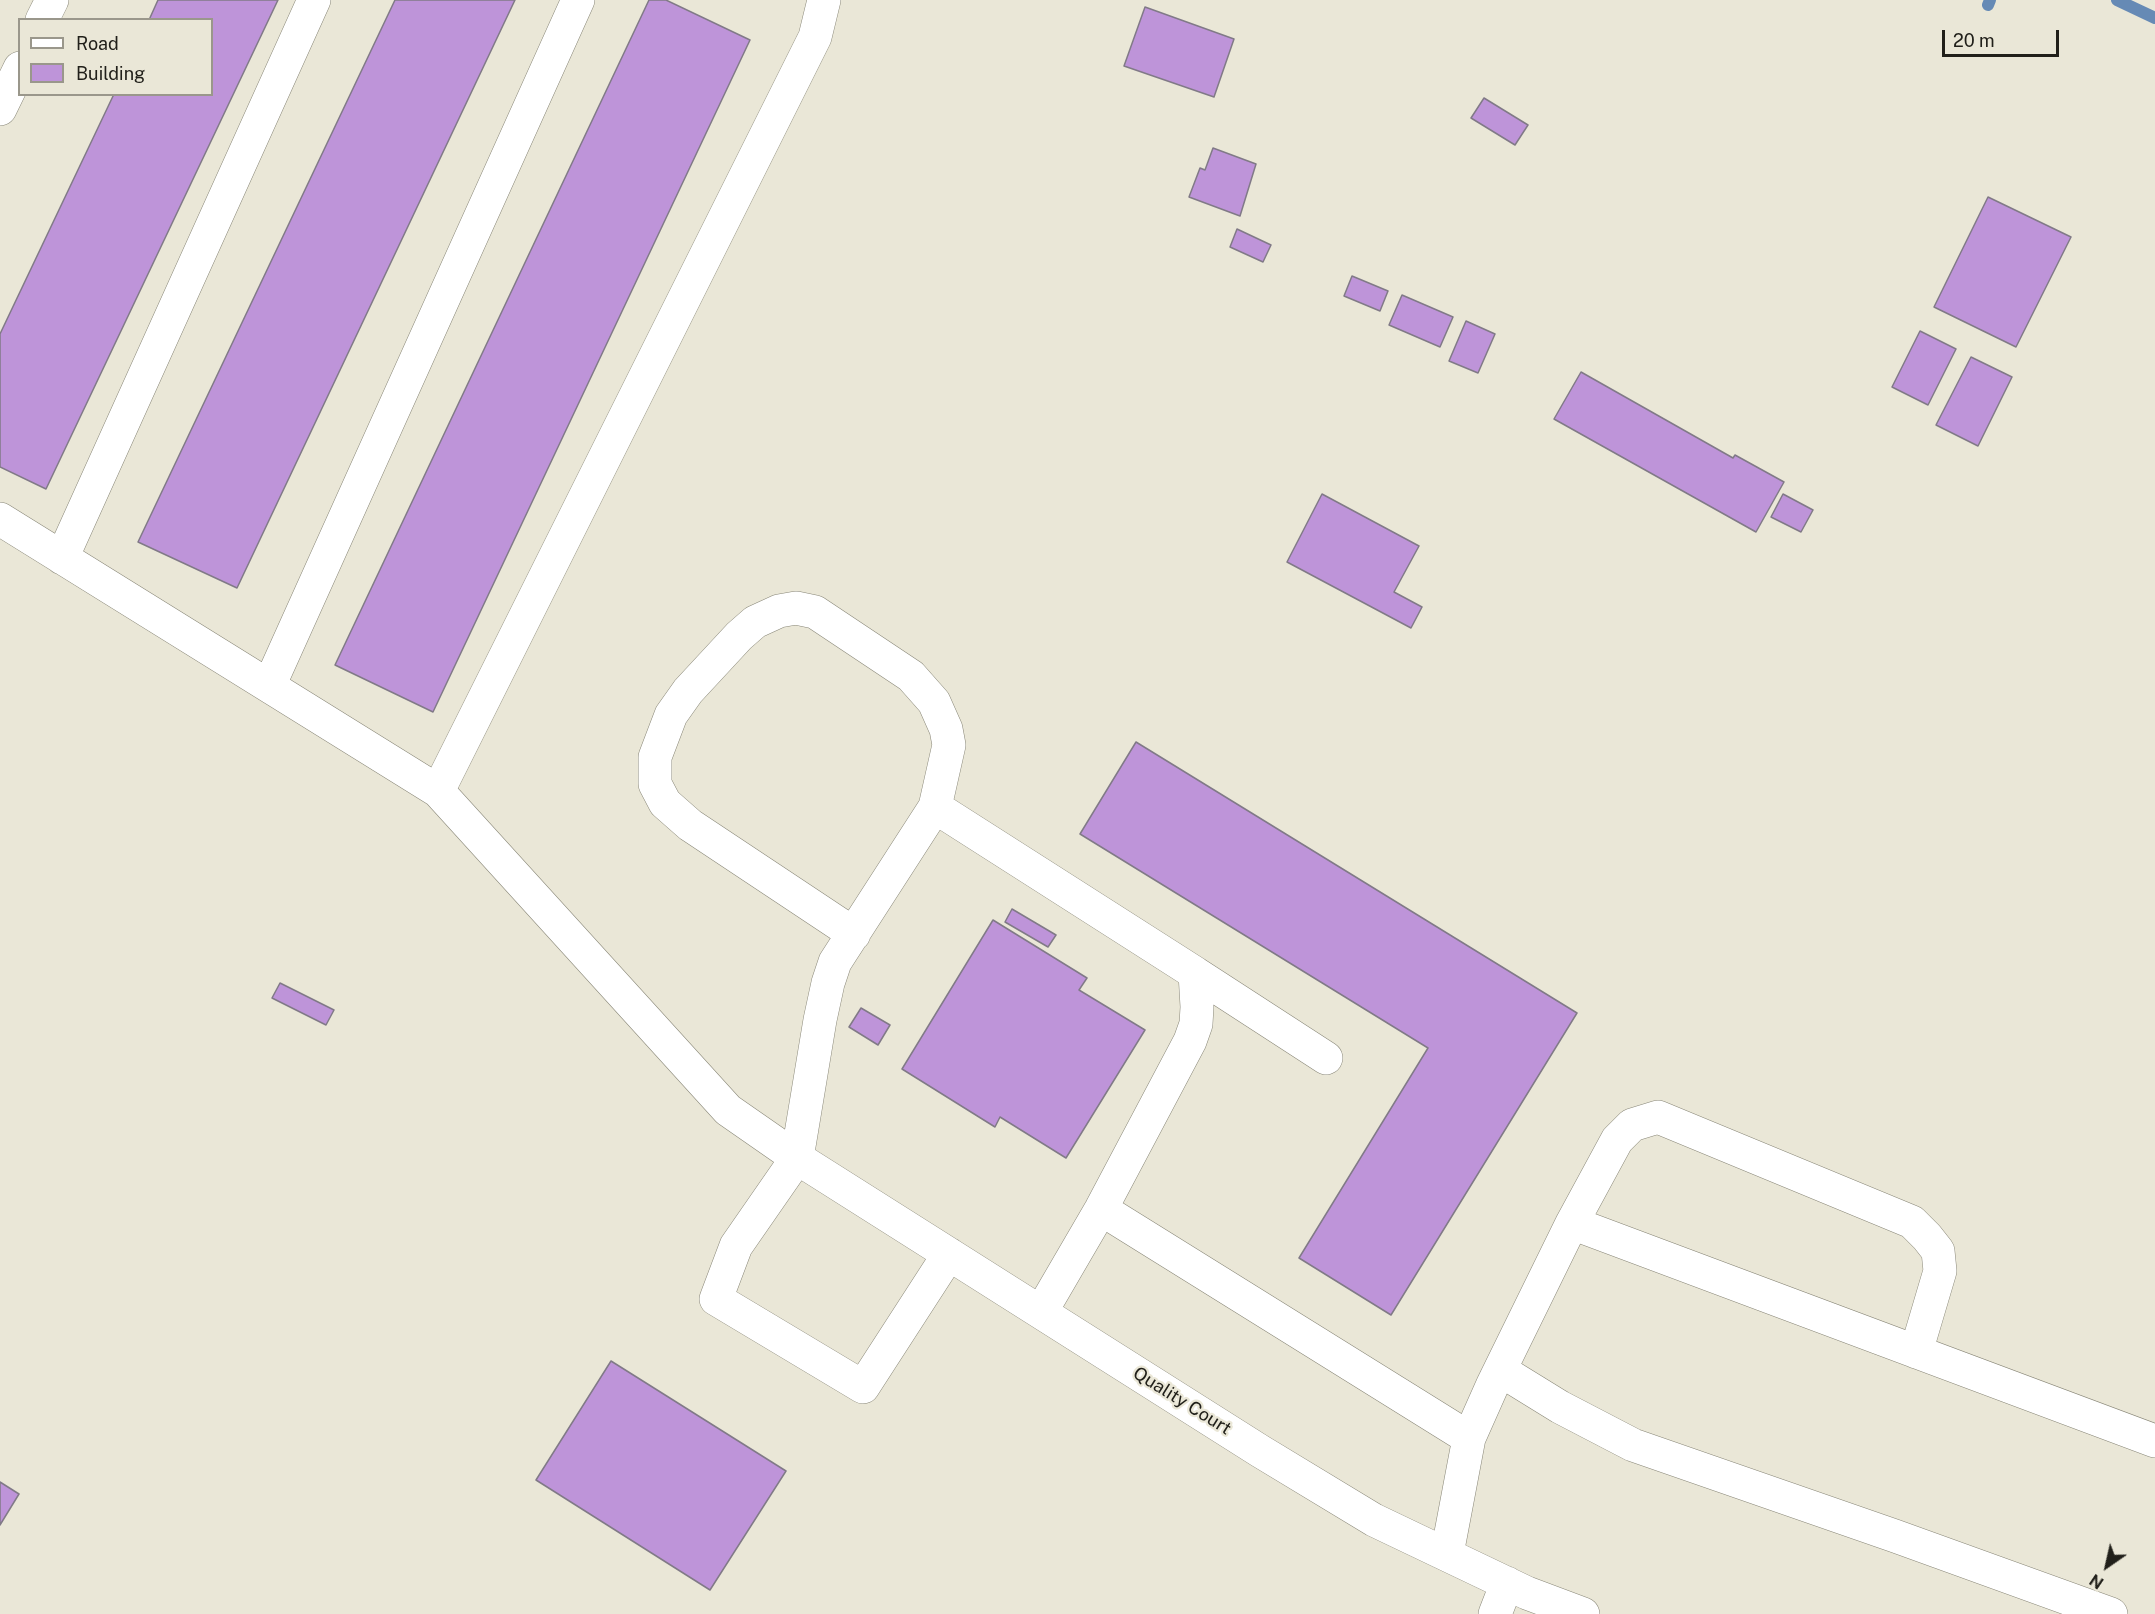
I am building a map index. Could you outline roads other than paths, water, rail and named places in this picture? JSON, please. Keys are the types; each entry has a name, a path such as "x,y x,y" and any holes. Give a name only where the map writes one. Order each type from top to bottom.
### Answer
{"street":[{"path":"43,18 52,0"},
{"path":"62,558 314,0"},
{"path":"269,686 578,0"},
{"path":"438,792 815,37 824,0"},
{"path":"0,109 18,72"},
{"name":"Quality Court","path":"0,519 438,792 728,1110 797,1158 1374,1520 1507,1583 1583,1614"},
{"path":"854,934 690,825 665,803 654,784 656,757 671,715 688,691 739,636 755,622 779,611 796,608 815,612 911,676 934,702 946,729 949,745 935,807 854,934 835,962 828,983 797,1158 736,1246 716,1299 863,1387 949,1254"},
{"path":"935,807 1326,1058"},
{"path":"1041,1312 1101,1209 1190,1041 1196,1024 1195,973"},
{"path":"1447,1554 1469,1438 1572,1223 1617,1140 1632,1125 1658,1117 1912,1222 1928,1237 1938,1251 1940,1271 1916,1352"},
{"path":"1101,1209 1469,1438"},
{"path":"1572,1223 2155,1441"},
{"path":"1500,1370 1560,1407 1633,1445 2111,1614"},
{"path":"1495,1614 1507,1583"}],"waterway":[{"path":"1988,5 1990,0"},
{"path":"2117,0 2155,18"}]}
